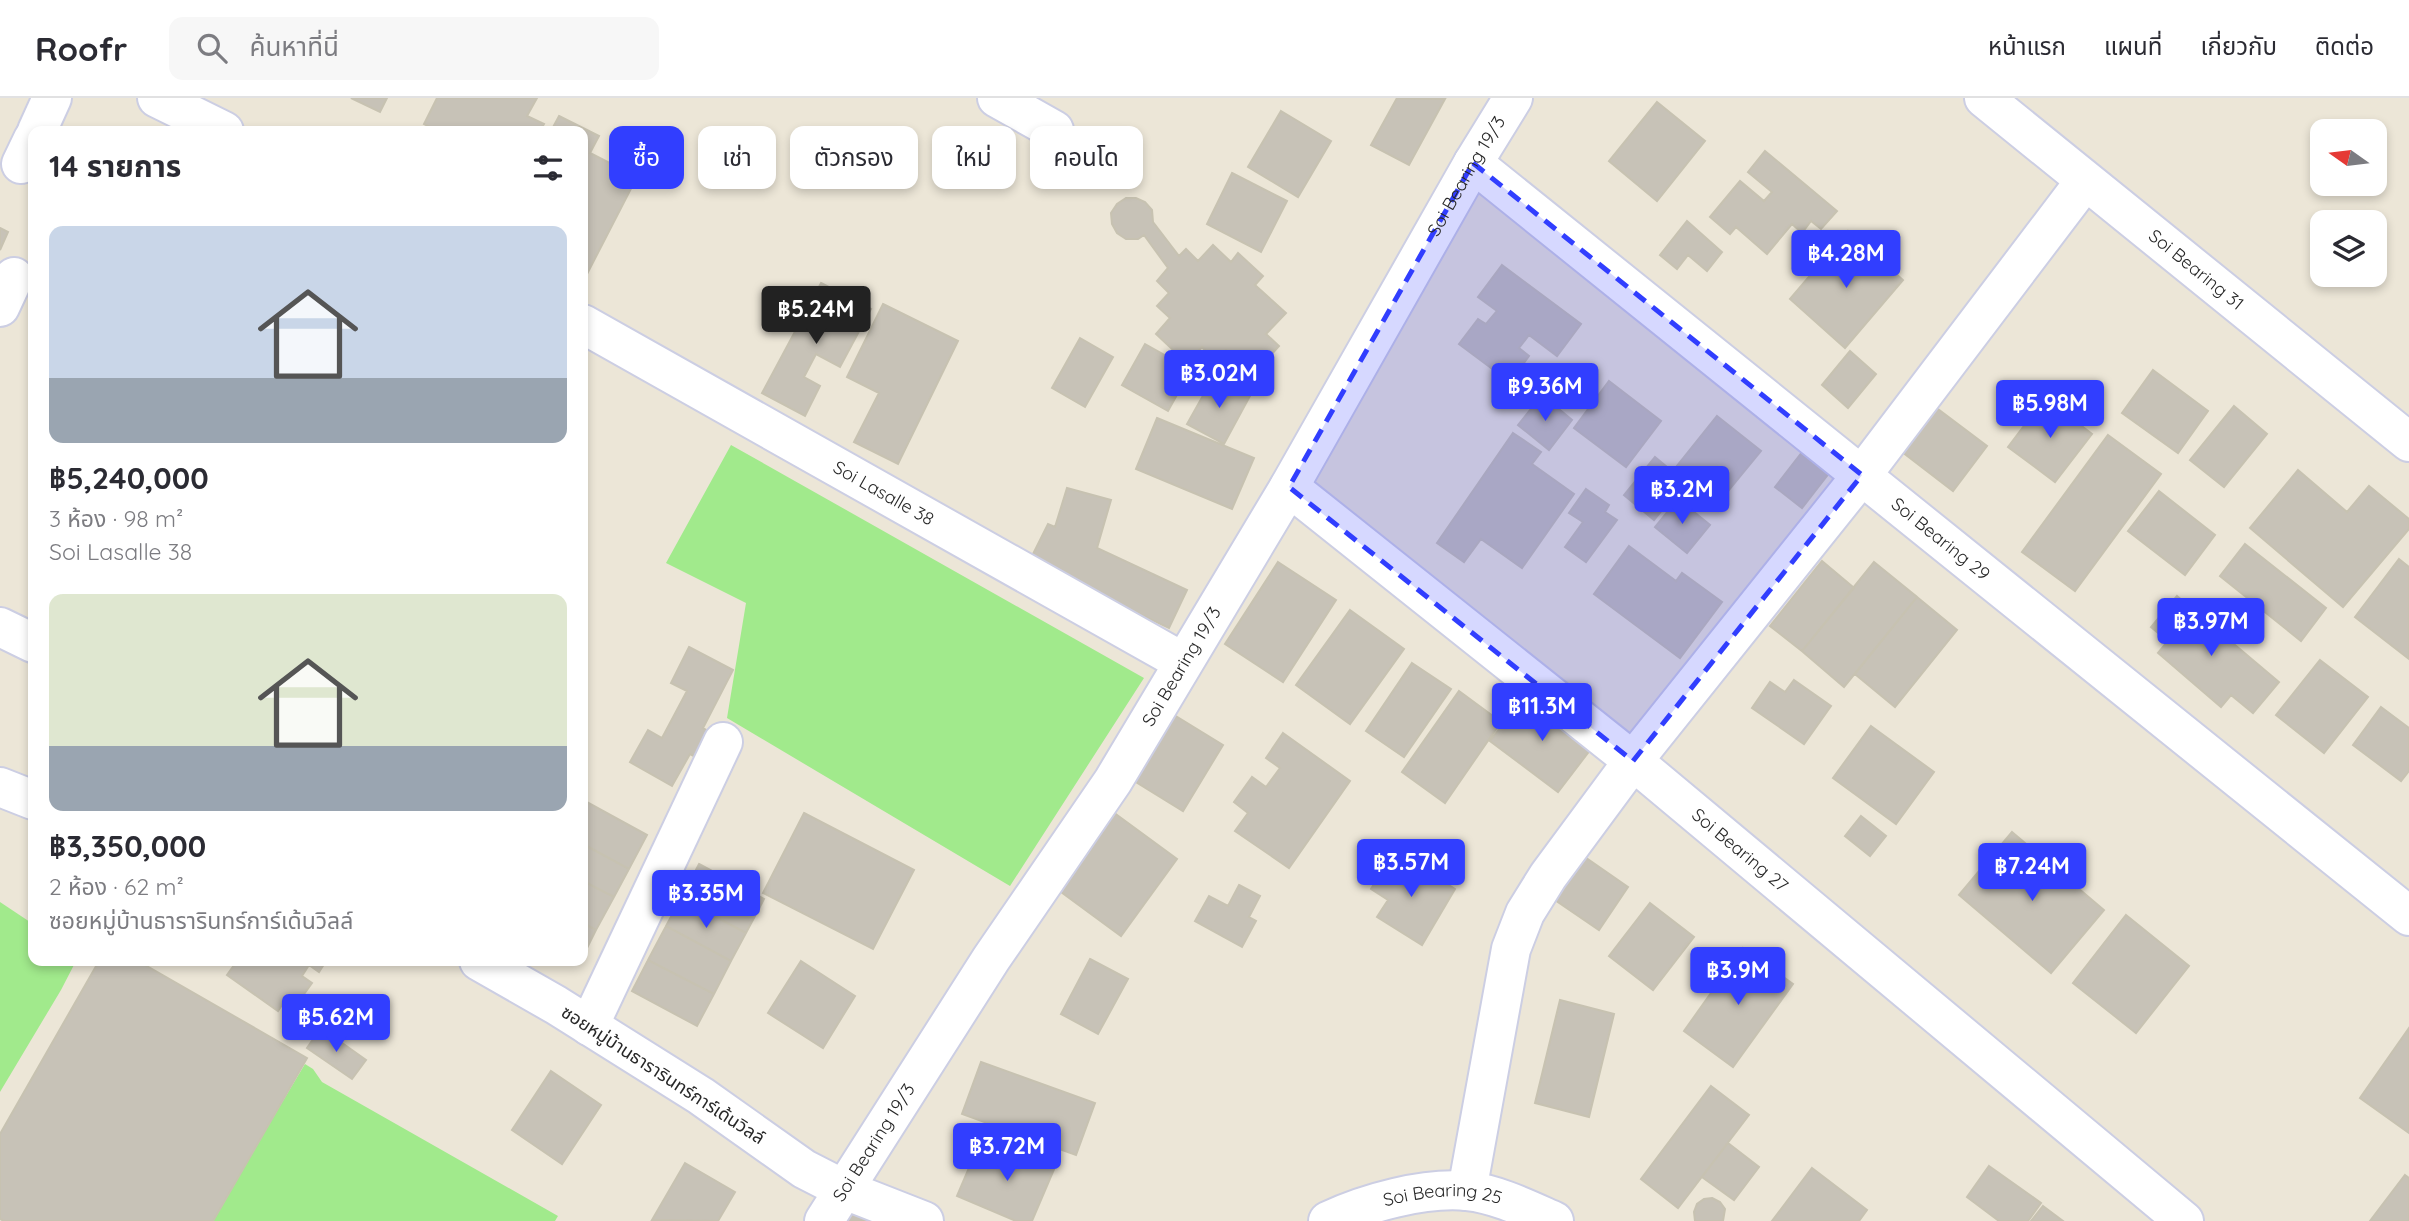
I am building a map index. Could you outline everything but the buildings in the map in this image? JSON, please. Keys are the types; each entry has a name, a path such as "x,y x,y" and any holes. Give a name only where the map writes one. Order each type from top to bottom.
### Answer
{"street":[{"path":"39,126 52,98"},
{"path":"157,98 214,126"},
{"path":"997,98 1047,126"},
{"name":"Soi Bearing 19/3","path":"835,1206 991,959 1113,781 1289,487 1473,163 1513,98"},
{"name":"Soi Bearing 31","path":"1983,98 2409,442"},
{"name":"Soi Bearing 29","path":"1473,163 2409,916"},
{"path":"1467,1191 1511,949 1525,913 1548,876 1633,761 1862,475 2085,181"},
{"name":"Soi Lasalle 38","path":"588,327 1183,662"},
{"name":"Soi Bearing 27","path":"1289,487 1633,761 2184,1221"},
{"path":"0,627 28,641"},
{"path":"589,1026 723,742"},
{"path":"0,787 28,798"},
{"name":"ซอยหมู่บ้านธารารินทร์การ์เด้นวิลล์","path":"487,966 701,1096 804,1169 835,1206"},
{"name":"Soi Bearing 25","path":"1328,1221 1394,1199 1426,1193 1467,1191 1514,1203 1555,1221"},
{"path":"835,1206 924,1221"}],"highlighted area":[{"path":"1473,163 1862,475 1633,761 1289,487"}],"green space":[{"path":"731,445 1144,678 1010,886 727,718 746,603 666,563"},
{"path":"0,902 28,921 28,966 73,966 0,1092"},
{"path":"305,1064 313,1069 322,1082 558,1216 555,1221 211,1221"}]}
